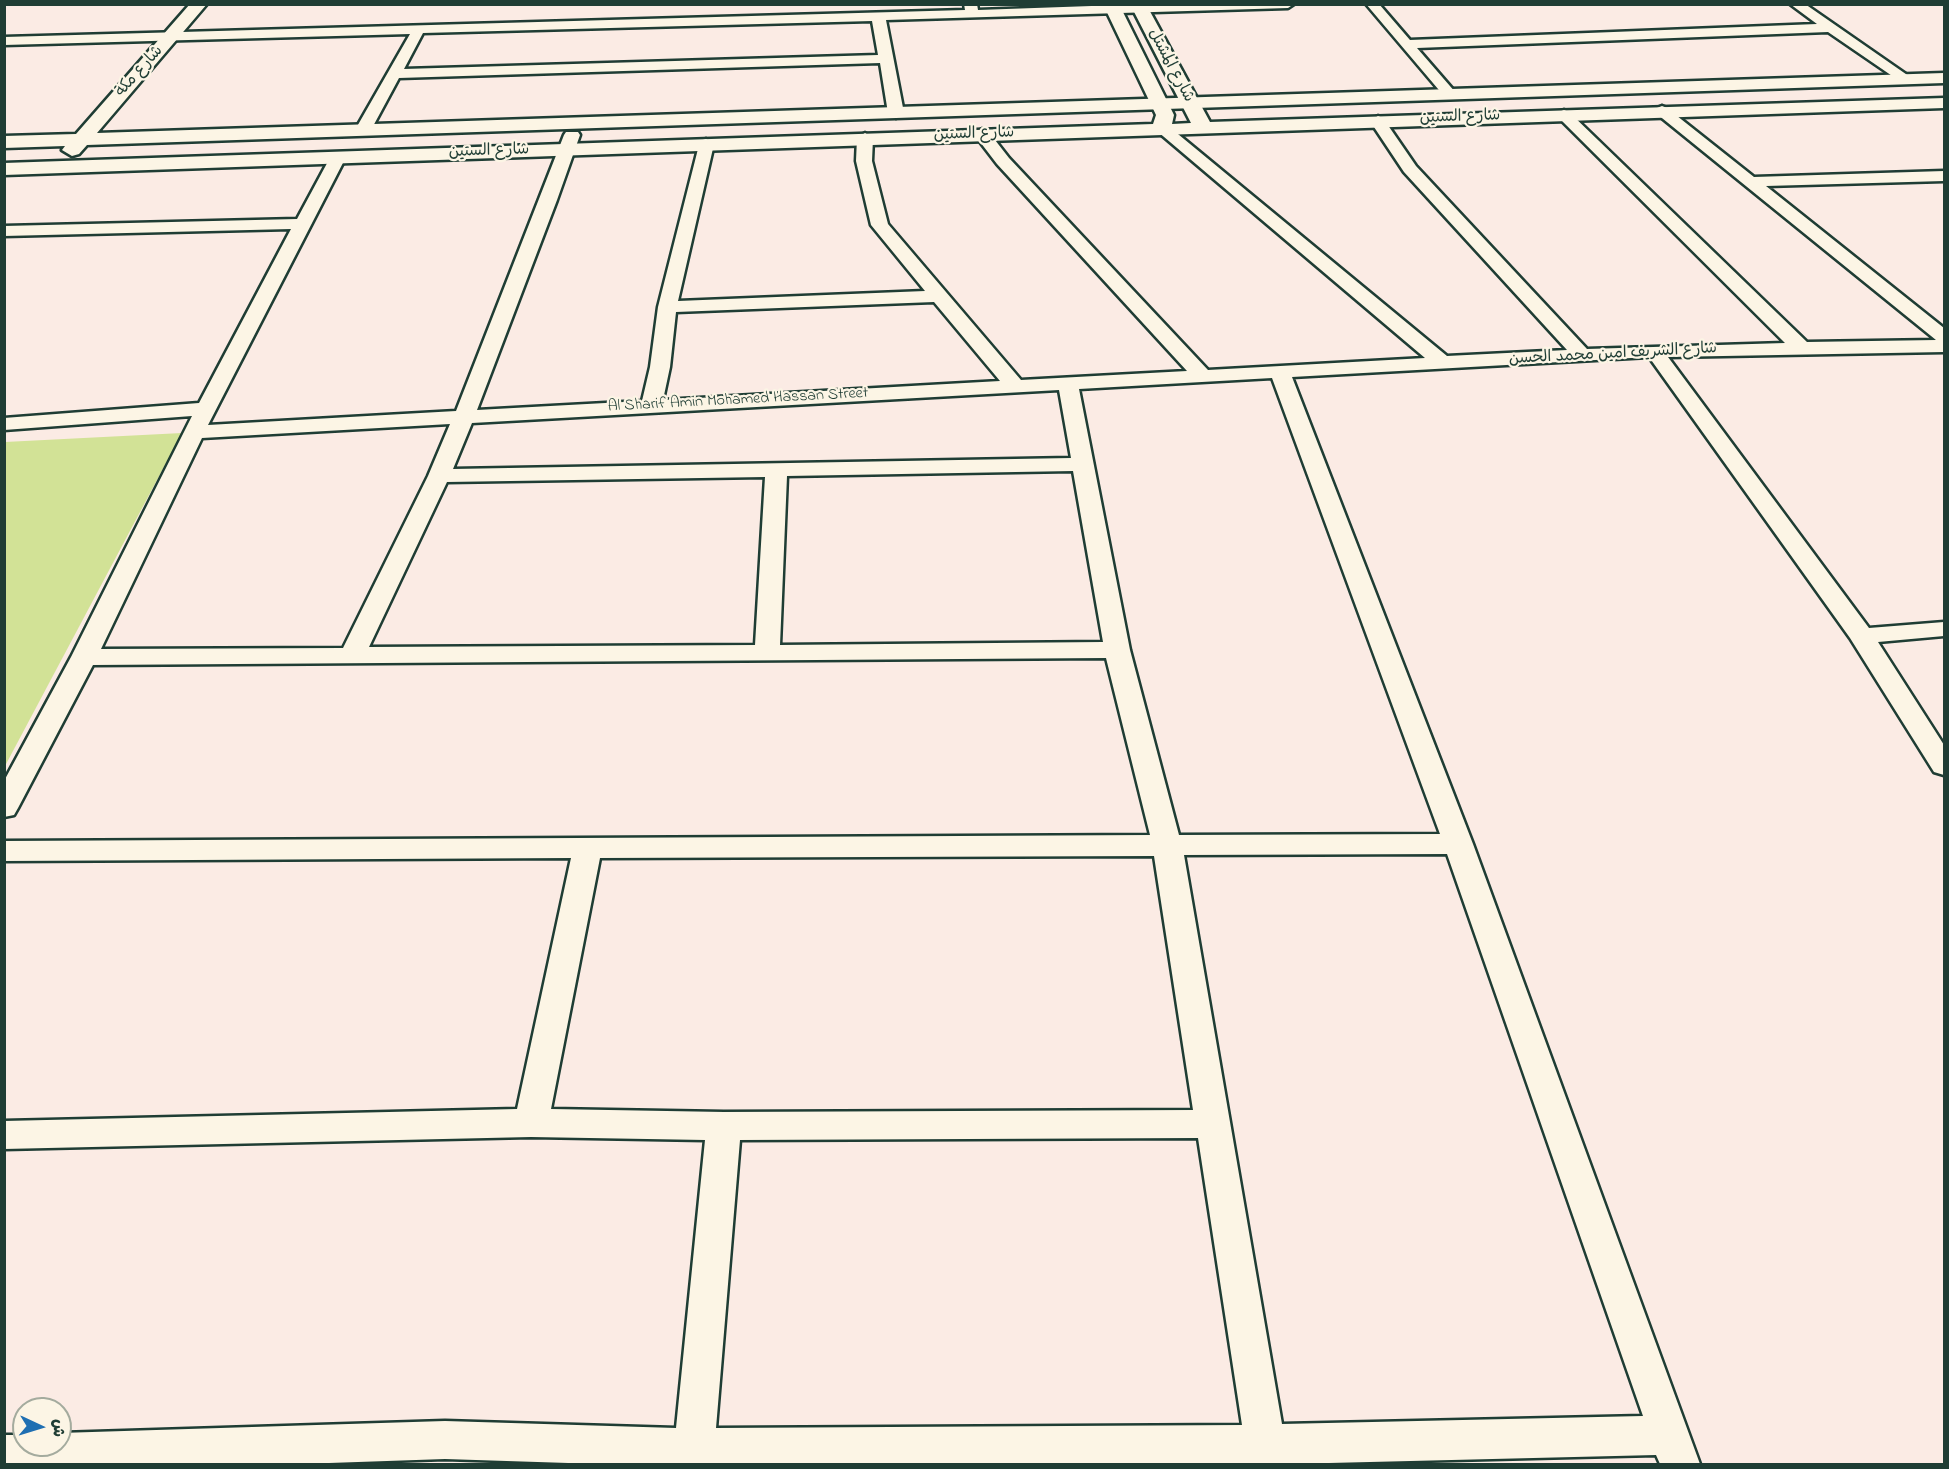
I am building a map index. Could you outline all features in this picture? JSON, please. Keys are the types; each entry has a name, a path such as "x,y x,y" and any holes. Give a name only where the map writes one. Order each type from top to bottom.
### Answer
{"main road":[{"name":"شارع مكة","path":"70,152 199,4"},
{"name":"شارع المشتل","path":"1139,6 1196,114"},
{"name":"شارع المشتل","path":"1113,7 1162,116"},
{"path":"4,142 70,152 363,130 896,112 1162,116 1449,93 1651,99 1944,78"},
{"name":"شارع الستين","path":"4,154 633,140 1196,114 1944,88"},
{"name":"شارع الستين","path":"1196,114 1378,122 1564,115 1651,99 1944,103"},
{"name":"شارع الستين","path":"633,140 706,144 982,134 1162,116"},
{"name":"شارع الستين","path":"4,169 70,152 338,157 569,142"}],"street":[{"path":"4,41 878,16 972,9 1288,4"},
{"path":"1372,4 1449,93"},
{"path":"1796,4 1906,80"},
{"path":"878,16 896,112"},
{"path":"1406,44 1830,28"},
{"path":"363,130 419,29"},
{"path":"394,74 885,59"},
{"path":"1651,99 1679,127 1752,182 1944,337"},
{"path":"1564,115 1802,349"},
{"path":"1162,116 1443,363"},
{"path":"1378,122 1410,169 1583,356"},
{"path":"982,134 1003,161 1204,377"},
{"path":"865,138 864,161 880,225 1014,385"},
{"path":"352,656 439,476 464,417 549,200 569,142"},
{"path":"651,406 660,367 667,307 706,144"},
{"path":"4,808 84,657 194,432 338,157"},
{"path":"1920,176 1944,195"},
{"path":"1752,182 1944,176"},
{"path":"4,231 301,224"},
{"path":"667,307 939,296"},
{"name":"شارع الشريف امين محمد الحسن","path":"1281,374 1654,351 1944,346"},
{"path":"1654,351 1862,636 1944,765"},
{"path":"4,1455 694,1448 917,1455 1675,1450 1458,844 1281,374"},
{"name":"Al Sharif Amin Mohamed Hassan Street","path":"194,432 1014,385 1281,374"},
{"path":"1068,383 1118,650 1167,844 1266,1454"},
{"path":"4,424 208,409"},
{"path":"439,476 1083,464"},
{"path":"767,652 776,469"},
{"path":"1862,636 1944,629"},
{"path":"84,657 1118,650"},
{"path":"4,851 1458,844"},
{"path":"531,1123 588,847"},
{"path":"4,1134 531,1123 724,1126 1213,1124"},
{"path":"694,1448 724,1126"}],"green space":[{"path":"182,433 5,766 5,442"}]}
